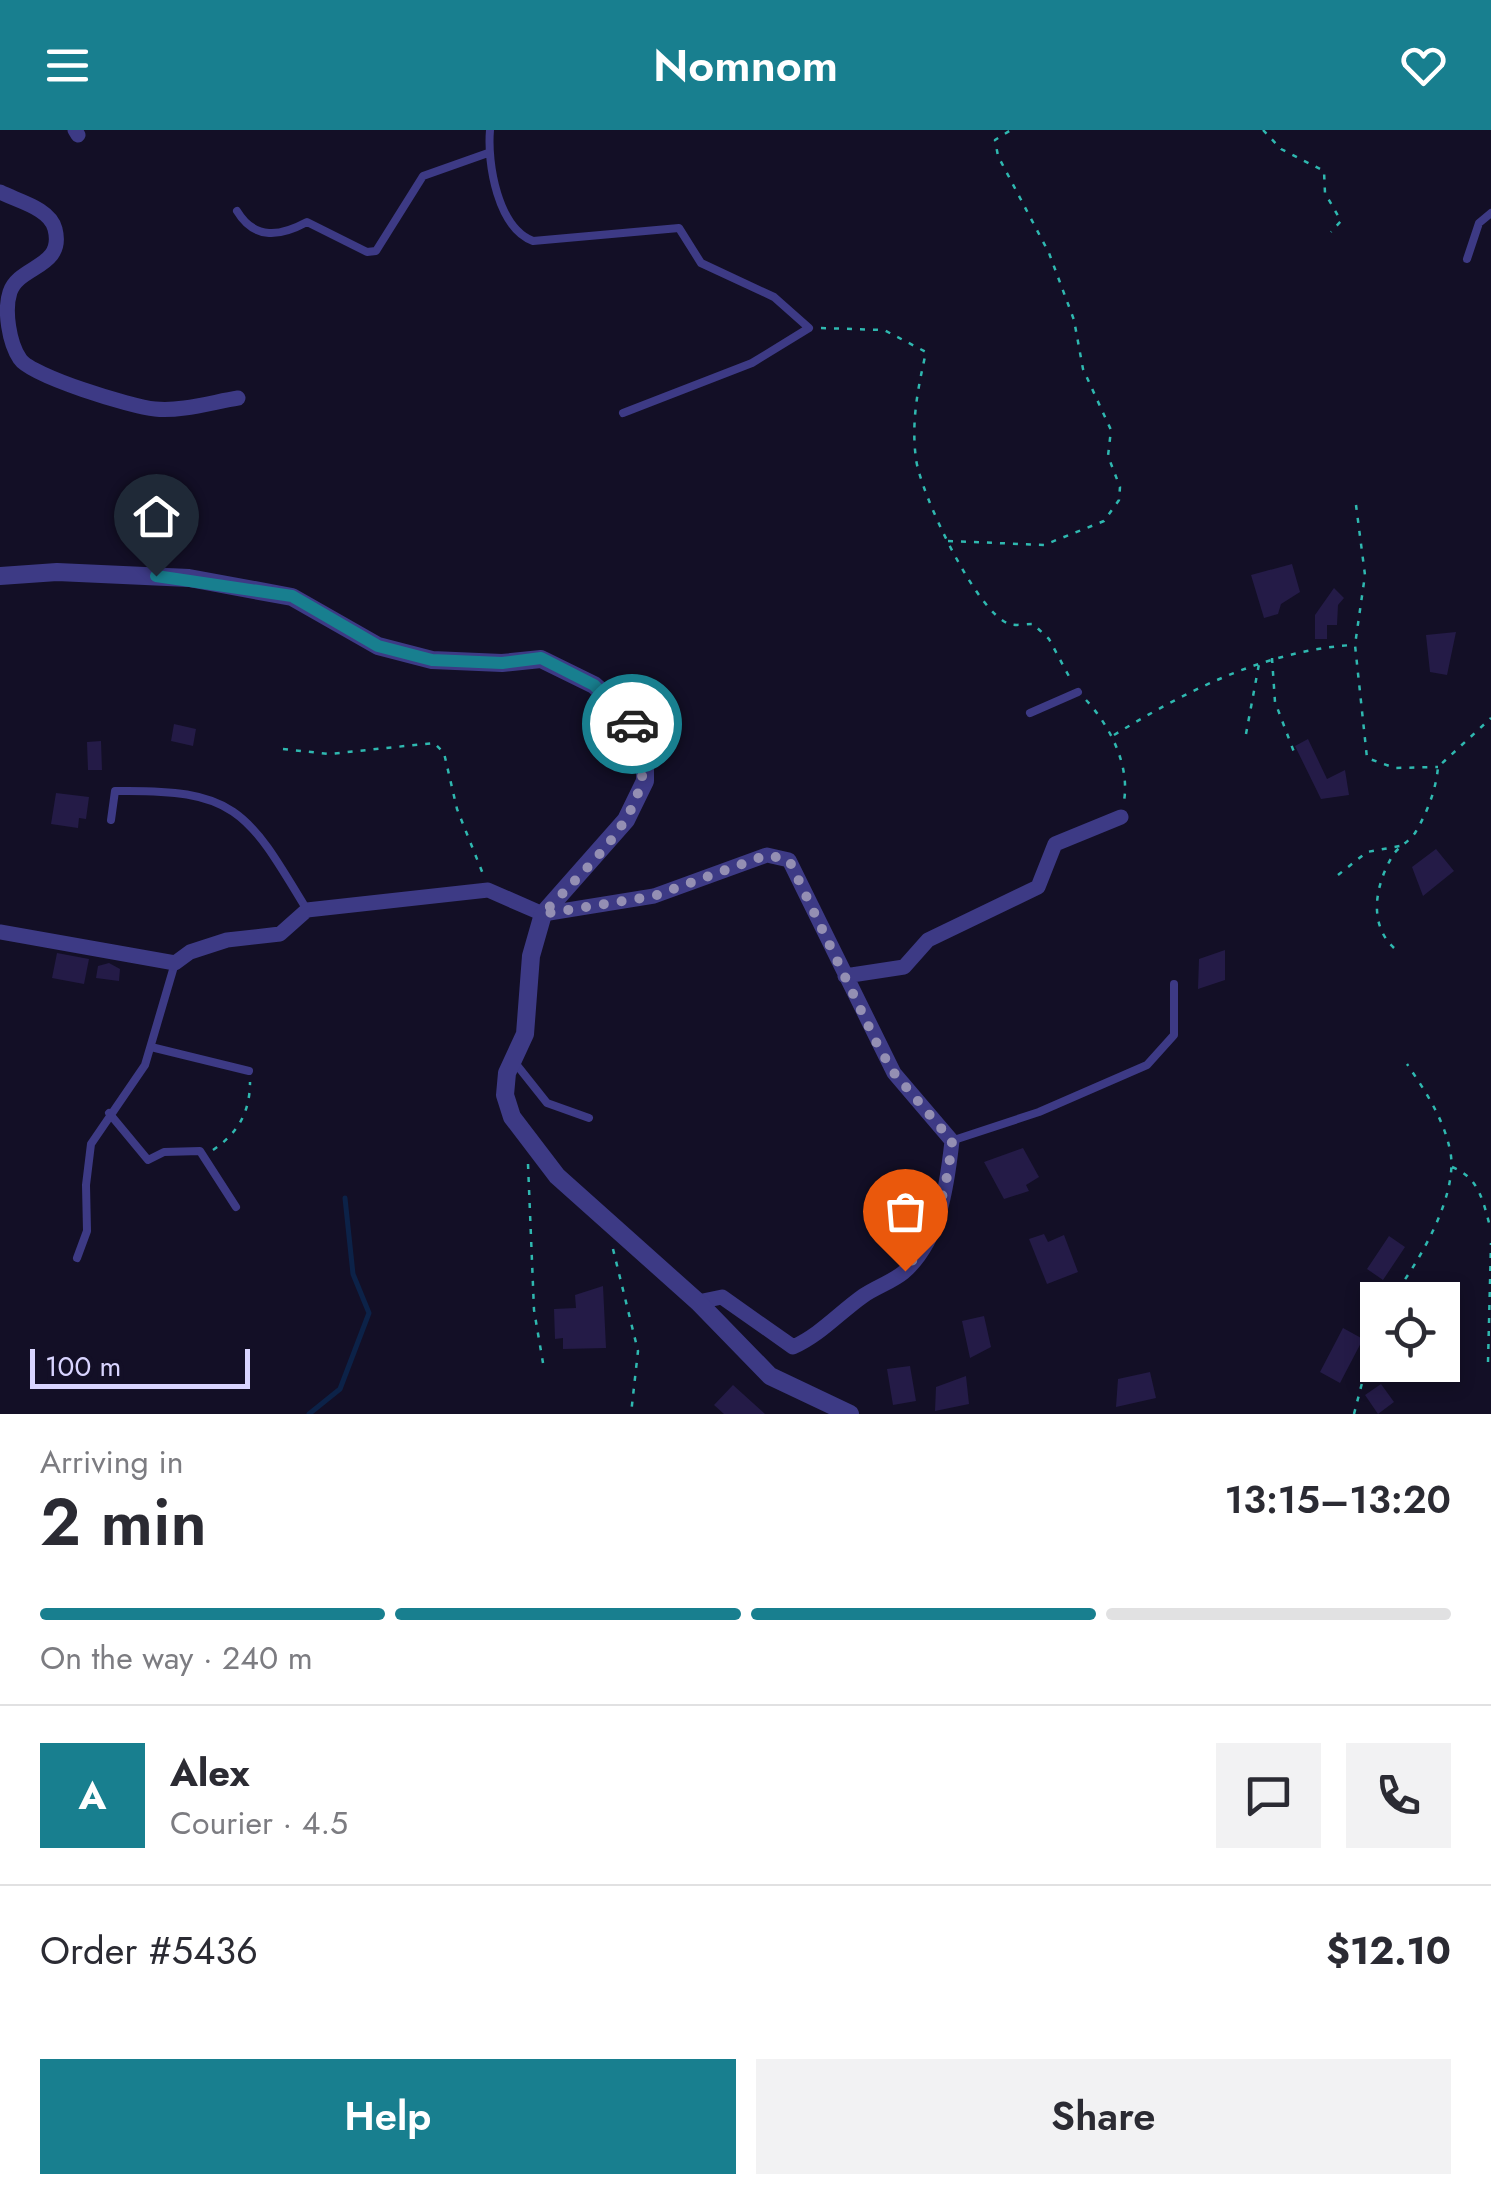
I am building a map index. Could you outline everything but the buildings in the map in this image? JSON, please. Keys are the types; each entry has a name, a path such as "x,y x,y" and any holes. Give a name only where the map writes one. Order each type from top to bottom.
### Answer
{"street":[{"path":"0,192 43,212 55,227 56,246 46,264 14,284 8,296 9,328 20,360 46,376 156,410 238,398"},
{"path":"0,576 57,572 189,578 292,596 378,646 432,660 502,663 541,658 594,685 634,726 645,751 645,780 626,820 543,914 531,956 526,1034 513,1060 505,1095 512,1117 532,1148 698,1302 770,1376 850,1414"},
{"path":"845,976 904,966 928,940 1038,887 1055,844 1122,818"},
{"path":"0,932 175,963 190,952 226,940 280,934 307,910 488,890 543,914 654,896 767,855 782,855 789,860 894,1073 952,1141 946,1191 931,1234 905,1271 865,1294 808,1340 792,1347 722,1297 698,1302"}],"lane":[{"path":"490,130 488,153 509,223 518,236 533,241 679,228 701,263 774,297 809,328 752,363 624,413"},
{"path":"237,211 245,224 256,231 282,235 307,222 367,252 376,251 423,176 488,153"},
{"path":"1467,259 1479,223 1491,213"},
{"path":"1030,713 1078,692"},
{"path":"111,820 115,790 177,790 207,796 250,824 307,910"},
{"path":"76,1258 88,1230 86,1185 91,1144 145,1065 175,963"},
{"path":"952,1141 1039,1112 1147,1065 1174,1036 1174,984"},
{"path":"152,1047 249,1070"},
{"path":"513,1060 547,1103 590,1118"},
{"path":"109,1113 148,1160 164,1152 200,1151 236,1207"}],"path":[{"path":"947,541 1044,546 1104,521 1120,500 1120,487 1108,456 1111,430 1084,369 1074,320 1049,254 998,156 994,140 1010,130"},
{"path":"1263,130 1280,149 1324,171 1325,193 1341,222 1332,232"},
{"path":"809,328 884,330 926,352 914,410 916,463 947,541 990,610 1008,624 1033,624 1049,639 1078,692 1113,736 1126,792 1122,818"},
{"path":"1356,505 1365,575 1355,645 1367,758 1395,768 1438,767 1491,718"},
{"path":"1342,639 1344,646"},
{"path":"1113,736 1174,699 1272,658 1355,645"},
{"path":"1272,658 1275,702 1294,752"},
{"path":"1246,734 1260,663"},
{"path":"283,749 329,754 434,743 444,752 457,809 470,834 488,890"},
{"path":"1394,948 1380,935 1374,918 1389,864 1401,845 1412,837 1436,788 1438,767"},
{"path":"1338,875 1368,852 1401,845"},
{"path":"1402,1282 1428,1243 1450,1166 1430,1098 1407,1064"},
{"path":"207,1164 210,1152 234,1135 240,1123 250,1094 249,1070"},
{"path":"532,1148 526,1174 534,1310 543,1363"},
{"path":"1450,1166 1470,1174 1482,1194 1491,1230"},
{"path":"608,1221 638,1351 632,1414"},
{"path":"1488,1362 1491,1243"},
{"path":"1354,1414 1362,1382"}],"waterway":[{"path":"309,1414 340,1389 369,1313 353,1274 345,1198"}],"way so far":[{"path":"632,724 645,751 645,780 626,820 543,914 654,896 767,855 782,855 789,860 878,1046 894,1073 952,1141 946,1191 931,1234 905,1271"}],"route":[{"path":"156,576 292,596 378,646 432,660 502,663 541,658 594,685 632,724"}]}
